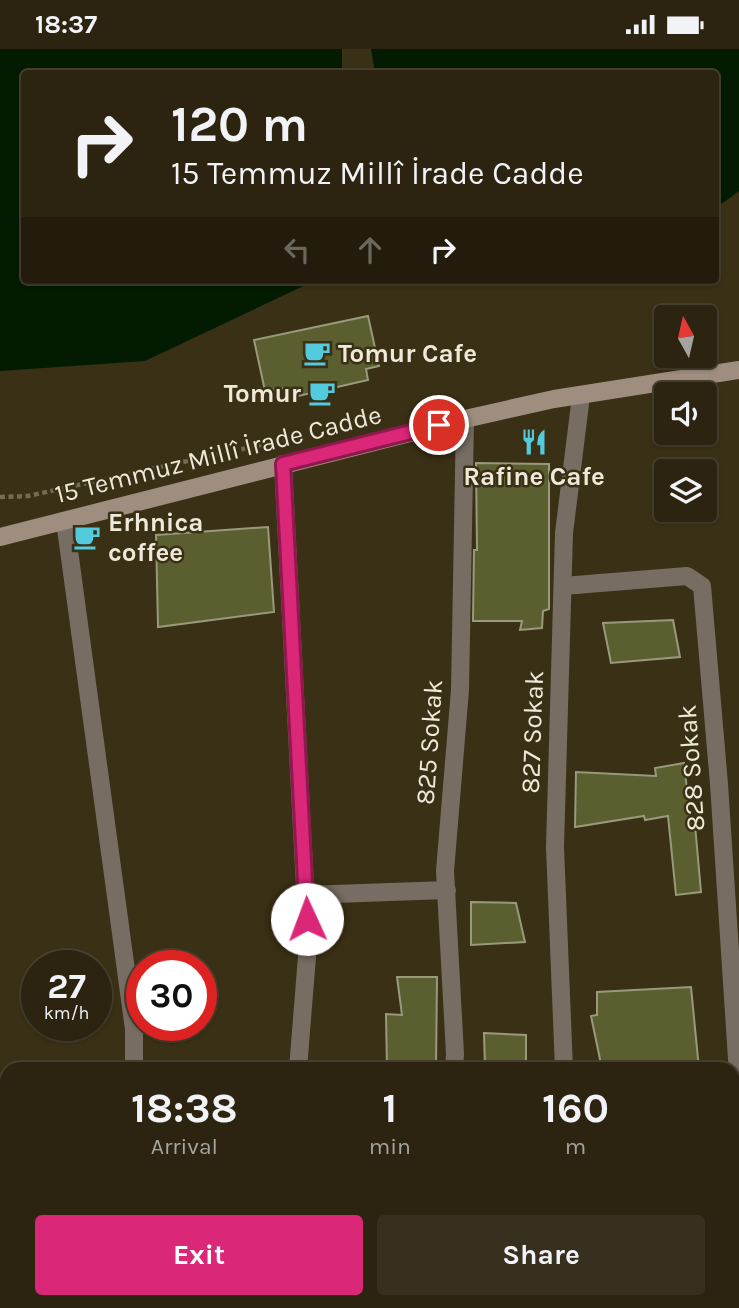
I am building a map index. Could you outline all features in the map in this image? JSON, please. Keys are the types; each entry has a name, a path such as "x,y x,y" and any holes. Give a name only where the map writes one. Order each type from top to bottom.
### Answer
{"main road":[{"name":"15 Temmuz Millî İrade Cadde","path":"0,537 464,419 554,399 739,370"}],"street":[{"name":"827 Sokak","path":"564,1062 555,847 565,533 581,396"},
{"name":"825 Sokak","path":"454,1062 446,871 460,690 464,419"},
{"path":"283,464 308,944 299,1062"},
{"path":"65,521 134,1029 134,1062"},
{"name":"828 Sokak","path":"563,586 687,576 702,586 719,784 737,1062"},
{"path":"306,895 447,890"}],"shaded area":[{"path":"0,49 342,49 342,70 21,70 21,284 308,284 145,361 0,371"},
{"path":"371,49 739,49 739,191 719,206 719,70 374,70"}],"building":[{"name":"Tomur Cafe","path":"368,316 379,366 366,369 368,380 289,398 285,388 265,391 254,340"},
{"path":"476,463 549,464 549,609 543,611 542,628 520,630 522,621 473,621 474,550 477,550"},
{"path":"268,527 274,612 158,627 156,535"},
{"path":"673,620 680,657 611,663 603,623"},
{"path":"684,763 691,825 695,825 701,892 676,895 668,816 645,820 644,816 575,827 576,772 656,776 655,768"},
{"path":"471,902 516,903 525,942 471,945"},
{"path":"397,977 437,977 436,1062 387,1062 386,1014 402,1015"},
{"path":"691,987 698,1062 601,1062 591,1016 597,1015 597,992"},
{"path":"484,1033 526,1035 526,1062 485,1062"}],"place":[{"name":"Tomur Cafe","path":"317,353"},
{"name":"Tomur","path":"322,393"},
{"name":"Rafine Cafe","path":"534,442"},
{"name":"Erhnica coffee","path":"87,537"}],"route":[{"path":"307,919 283,464 439,425"}]}
